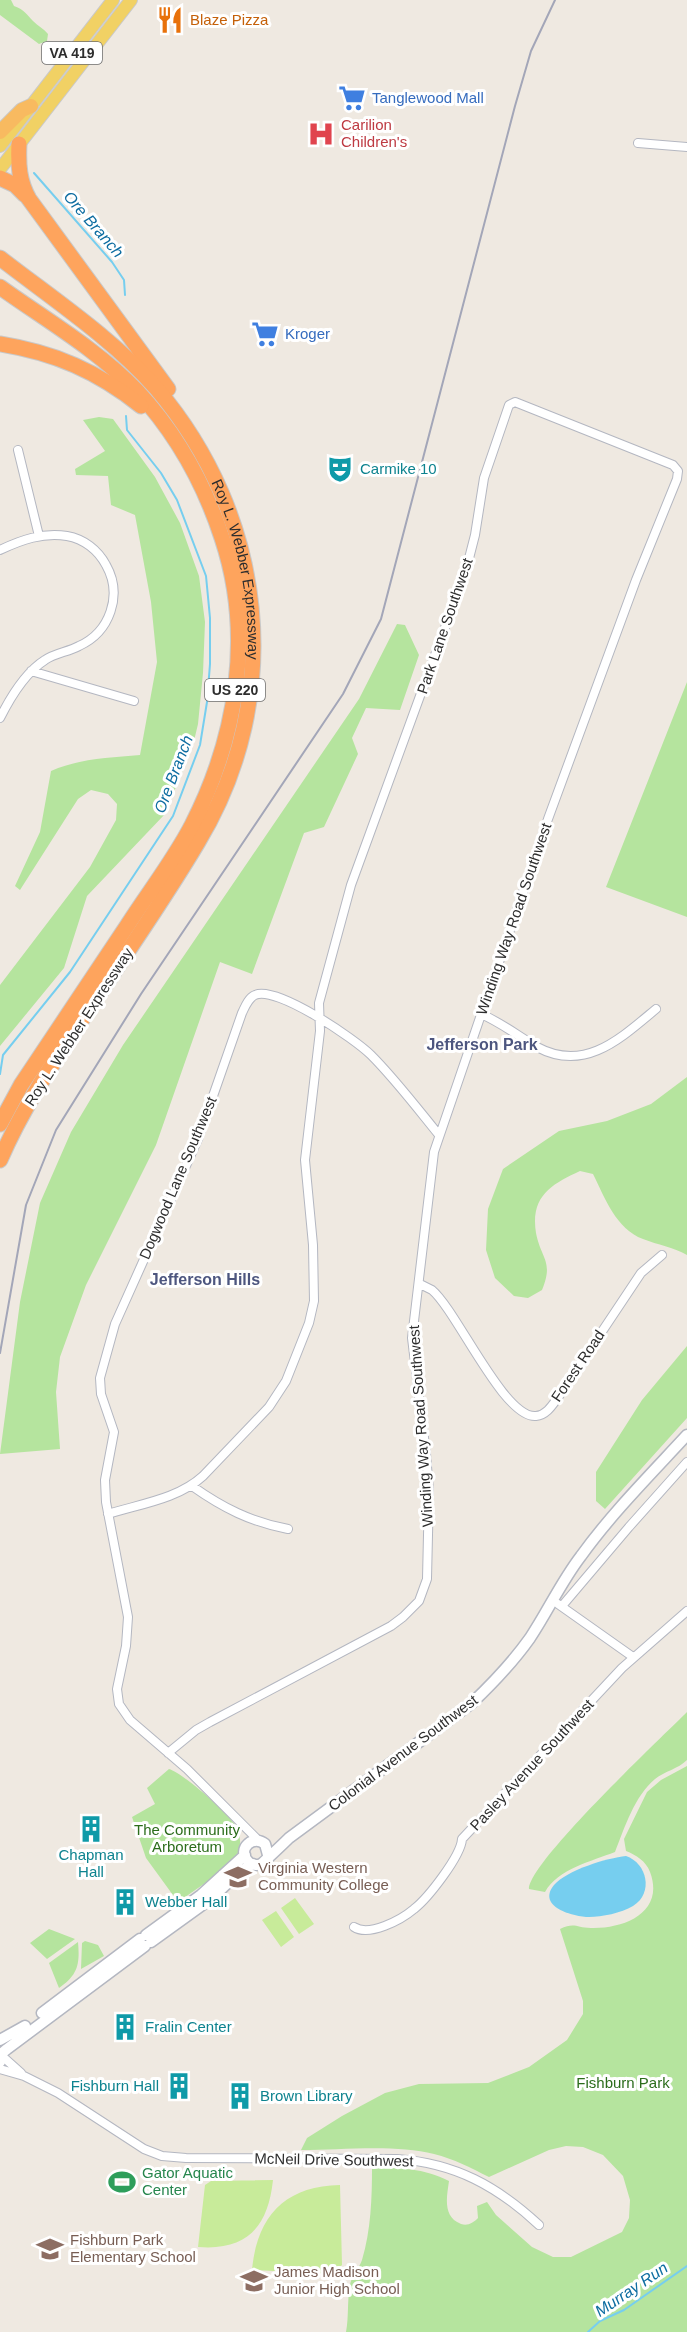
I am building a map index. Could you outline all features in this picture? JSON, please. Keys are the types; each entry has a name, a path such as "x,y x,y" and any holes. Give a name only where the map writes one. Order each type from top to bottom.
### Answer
{"highway":[{"path":"0,132 22,110 30,106"},
{"path":"19,144 18,165 21,185 29,199 170,392 183,412 196,442"},
{"path":"0,178 15,185 29,199"},
{"name":"Roy L. Webber Expressway","path":"0,258 135,366 196,442 219,485 231,514 250,594 254,645 247,715 236,758 218,805 200,839 46,1074 14,1129 0,1160"},
{"name":"Roy L. Webber Expressway","path":"0,287 119,374 168,428 190,463 206,495 230,565 237,609 239,649 229,729 217,770 190,828 21,1085 0,1124"},
{"path":"0,344 49,355 90,371 129,397 168,428"}],"main road":[{"name":"VA 419","path":"0,146 113,0"},
{"name":"VA 419","path":"0,169 131,0"},
{"name":"Colonial Avenue Southwest","path":"264,1847 289,1838 472,1703 519,1653 552,1599 589,1546 687,1435"},
{"path":"0,2040 14,2034 146,1940 212,1898 239,1872 253,1864 262,1863 264,1847 250,1842 245,1852 201,1895 146,1940 1,2055"},
{"path":"245,1852 247,1860 253,1864"}],"street":[{"path":"638,143 687,147"},
{"name":"Park Lane Southwest","path":"192,1486 237,1441 277,1396 286,1381 312,1314 314,1253 305,1160 316,1065 319,1003 351,885 466,570 475,535 484,478 509,405 515,402 676,467"},
{"path":"18,450 39,536"},
{"name":"Winding Way Road Southwest","path":"168,1753 203,1726 391,1626 422,1596 427,1580 429,1491 412,1338 420,1284 430,1178 439,1135 548,819 620,623 677,479 676,467"},
{"path":"0,550 39,536 59,534 70,536 90,546 105,564 110,573 114,595 108,619 95,636 76,648 46,659 31,671 0,718"},
{"path":"31,671 134,700"},
{"name":"Dogwood Lane Southwest","path":"168,1753 130,1720 117,1697 128,1617 108,1514 105,1480 114,1432 101,1394 101,1368 124,1302 198,1138 242,1013 250,999 262,994 283,1000 319,1017 372,1056 439,1135"},
{"path":"481,1014 503,1024 544,1050 573,1056 584,1055 609,1046 656,1009"},
{"name":"Forest Road","path":"420,1284 437,1296 510,1400 526,1415 539,1416 550,1409 560,1396 642,1273 662,1255"},
{"path":"562,1606 687,1462"},
{"path":"108,1514 179,1493 192,1486 230,1512 246,1519 288,1529"},
{"path":"552,1599 633,1656"},
{"name":"Pasley Avenue Southwest","path":"354,1927 366,1931 389,1923 413,1910 429,1894 462,1845 462,1839 633,1656 687,1611"},
{"path":"168,1753 219,1800 264,1847"},
{"path":"240,1822 245,1839 245,1852"},
{"name":"McNeil Drive Southwest","path":"1,2055 24,2076"},
{"name":"McNeil Drive Southwest","path":"0,2069 24,2076 58,2093 144,2149 162,2156 397,2159 430,2163 448,2167 481,2182 516,2204 539,2225"}],"green space":[{"path":"0,0 11,0 14,6 23,11 48,34 47,41 39,44 0,15"},
{"path":"99,417 113,419 155,477 180,523 199,576 205,622 198,724 193,745 165,814 87,896 64,968 0,1046 0,985 90,867 116,820 117,804 108,794 91,790 78,799 20,890 15,886 40,832 51,771 84,761 140,755 157,662 151,602 135,515 111,505 108,476 76,475 75,469 105,451 83,420"},
{"path":"397,624 405,625 419,655 400,710 366,708 352,738 358,754 324,827 304,833 252,974 220,962 156,1145 86,1285 60,1357 56,1392 60,1449 0,1454 20,1302 40,1203 71,1132 123,1045 359,699"},
{"path":"687,682 687,917 606,887"},
{"path":"687,1077 687,1255 643,1239 625,1228 612,1212 593,1174 580,1171 560,1181 545,1193 536,1210 536,1233 547,1266 542,1290 528,1298 514,1296 495,1278 486,1250 488,1209 503,1169 559,1131 607,1121 651,1104"},
{"path":"687,1346 687,1418 605,1509 596,1501 596,1472 642,1400"},
{"path":"687,1712 687,1760 659,1776 641,1794 615,1852 558,1877 545,1892 529,1889 535,1875 572,1828"},
{"name":"Fishburn Park","path":"687,1766 687,2332 346,2332 350,2285 362,2260 369,2226 372,2167 421,2171 449,2181 447,2206 455,2221 464,2225 472,2223 478,2218 477,2206 487,2202 496,2215 532,2247 553,2257 571,2257 622,2232 629,2218 630,2200 623,2176 603,2155 583,2147 566,2146 549,2150 489,2177 448,2158 419,2151 386,2148 301,2150 307,2138 385,2093 419,2084 488,2083 529,2067 567,2040 583,2014 583,2001 560,1929 572,1926 604,1928 617,1925 629,1921 647,1908 652,1898 653,1886 650,1872 640,1859 626,1851 624,1839 647,1792 661,1780"},
{"name":"The Community Arboretum","path":"169,1769 195,1786 217,1805 233,1822 240,1837 239,1849 234,1860 232,1859 211,1879 178,1902 146,1858 132,1817 155,1804 147,1788"},
{"path":"295,1898 314,1924 299,1934 281,1908"},
{"path":"276,1911 294,1937 281,1947 262,1920"},
{"path":"49,1929 75,1939 47,1959 30,1943"},
{"path":"85,1941 98,1945 104,1956 81,1969 82,1943"},
{"path":"78,1942 79,1957 74,1974 59,1988 49,1963"},
{"path":"273,2180 266,2211 252,2233 230,2245 198,2247 205,2185 211,2181"},
{"path":"340,2185 342,2265 333,2274 252,2270 260,2234 277,2208 289,2198 304,2191"}],"water":[{"path":"626,1856 639,1865 643,1871 646,1886 644,1894 633,1906 605,1915 582,1917 567,1913 553,1905 550,1893 554,1885 568,1874 598,1862"}],"waterway":[{"name":"Ore Branch","path":"34,173 112,262 124,280 125,295"},
{"name":"Ore Branch","path":"0,1074 3,1055 70,972 173,816 200,745 210,664 210,618 206,576 177,500 161,473 127,430 126,416"},
{"name":"Murray Run","path":"588,2332 600,2321 624,2310 687,2266"}],"railway":[{"path":"0,1353 26,1205 56,1130 141,994 343,694 381,619 515,106 531,51 555,0"}],"place":[{"name":"Blaze Pizza","path":"170,20"},
{"name":"Tanglewood Mall","path":"352,98"},
{"name":"Carilion Children's","path":"321,134"},
{"name":"Kroger","path":"265,334"},
{"name":"Carmike 10","path":"340,469"},
{"name":"Chapman Hall","path":"91,1829"},
{"name":"Virginia Western Community College","path":"238,1877"},
{"name":"Webber Hall","path":"125,1902"},
{"name":"Fralin Center","path":"125,2027"},
{"name":"Fishburn Hall","path":"179,2086"},
{"name":"Brown Library","path":"240,2096"},
{"name":"Gator Aquatic Center","path":"122,2182"},
{"name":"Fishburn Park Elementary School","path":"50,2249"},
{"name":"James Madison Junior High School","path":"254,2281"}],"district":[{"name":"Jefferson Park","path":"482,1044"},
{"name":"Jefferson Hills","path":"205,1279"}]}
